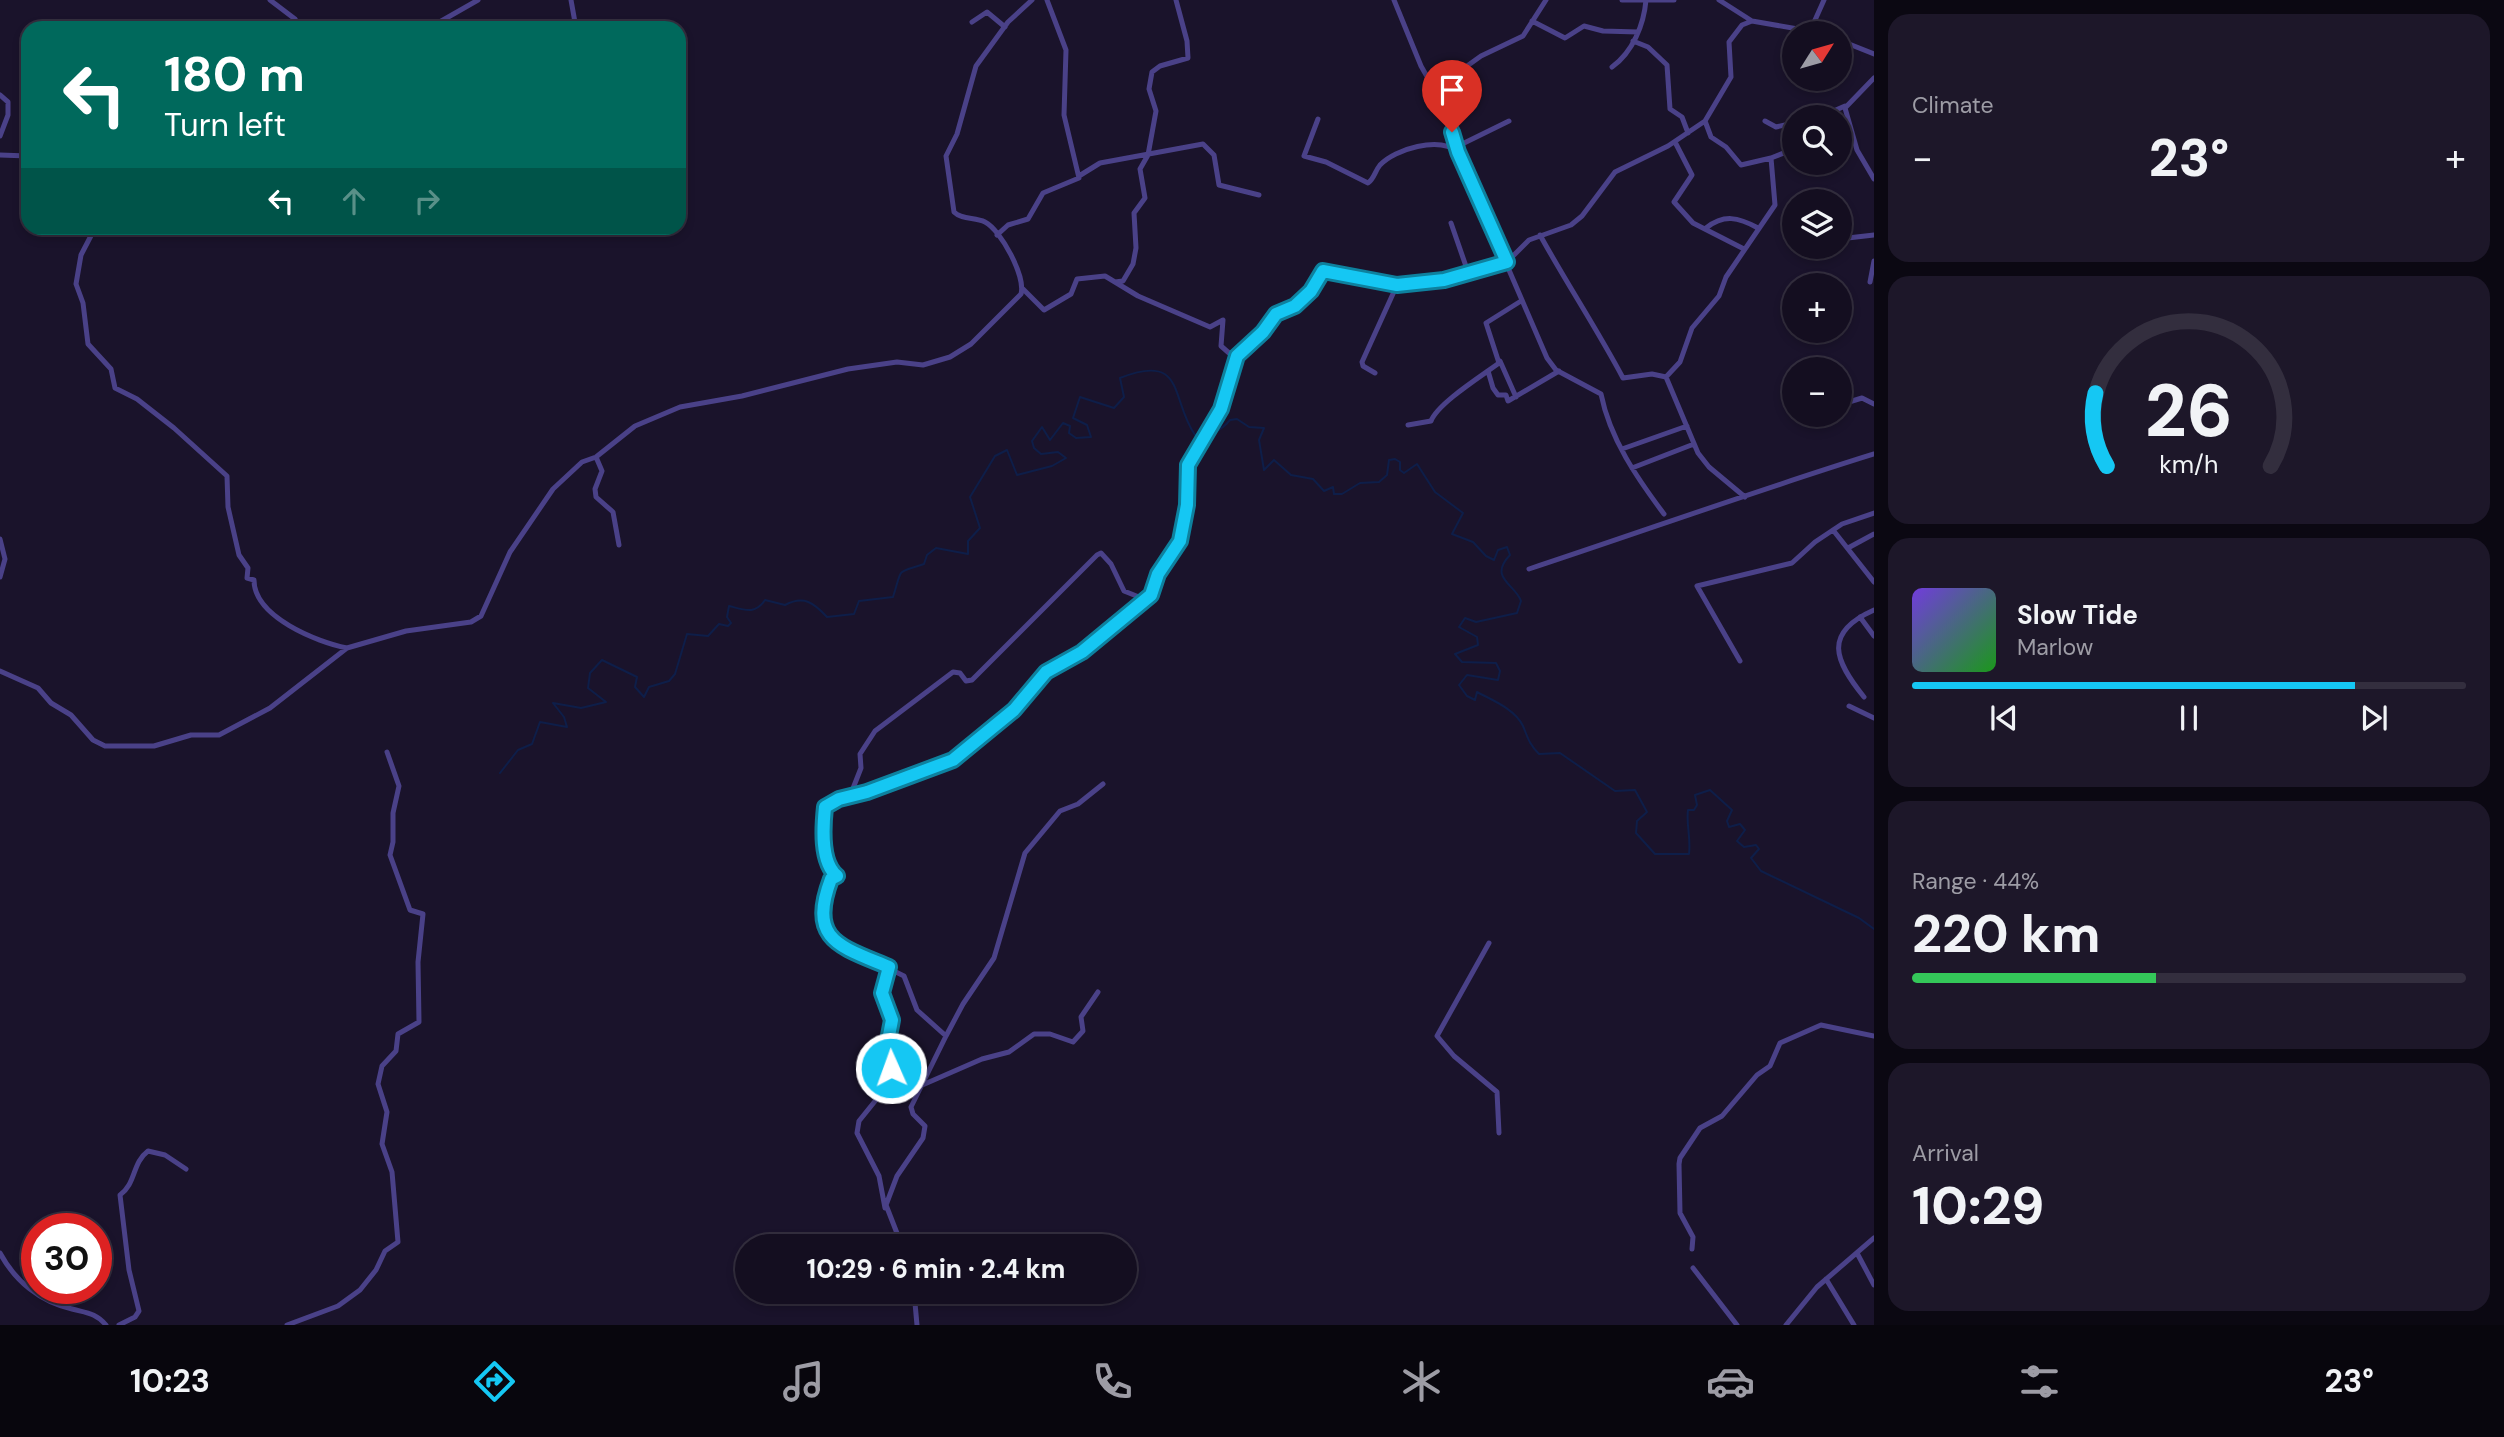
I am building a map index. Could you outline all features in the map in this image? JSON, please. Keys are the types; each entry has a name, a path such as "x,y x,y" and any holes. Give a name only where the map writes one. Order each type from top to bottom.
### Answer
{"street":[{"path":"270,0 296,21"},
{"path":"441,21 478,0"},
{"path":"571,0 575,21"},
{"path":"1032,0 1005,27 976,66 957,134 946,156 949,190 956,215 988,223 1012,253 1023,289 1044,310 1071,294 1072,286 1079,278 1102,275 1126,289 1210,327 1223,320 1221,346 1229,352 1240,351"},
{"path":"1047,0 1066,50 1063,115 1079,176"},
{"path":"1123,281 1133,264 1136,248 1133,218 1144,198 1140,169 1148,155 1156,111 1149,89 1152,72 1160,66 1186,59 1188,54 1176,0"},
{"path":"1394,0 1421,66 1446,110 1456,149 1548,358 1559,371 1600,392 1622,449 1664,514"},
{"path":"1435,89 1486,52 1521,38 1546,0"},
{"path":"1622,0 1674,0"},
{"path":"1719,0 1752,21 1782,25"},
{"path":"1815,21 1824,0"},
{"path":"1612,67 1638,32 1646,1"},
{"path":"972,22 987,12 1005,27"},
{"path":"1532,21 1565,38 1584,26 1603,31 1638,32"},
{"path":"946,1036 919,1012 905,978 828,936 823,926 825,900 831,879 837,876 832,872 827,857 825,808 831,802 939,767 959,756 1014,710 1046,672 1082,652 1093,640 1131,614 1151,595 1158,574 1180,541 1187,505 1188,465 1221,409 1240,351 1263,332 1276,314 1295,306 1311,291 1324,270 1397,285 1469,275 1507,262 1519,247 1540,235 1571,225 1588,211 1615,172 1703,125 1731,77 1729,42 1742,25 1752,21"},
{"path":"1633,41 1648,47 1667,65 1670,109 1682,117 1688,133"},
{"path":"1852,45 1874,54"},
{"path":"1846,105 1874,78"},
{"path":"0,95 8,102 9,108 0,136"},
{"path":"1318,119 1304,156 1326,162 1368,183 1382,163 1412,149 1427,145 1456,149 1509,121"},
{"path":"1765,121 1776,127 1782,126"},
{"path":"1703,125 1741,165 1782,154"},
{"path":"1852,132 1857,150 1874,179"},
{"path":"1675,142 1692,175 1674,202 1693,223 1744,249"},
{"path":"997,235 1008,225 1028,219 1043,192 1100,163 1207,145 1214,155 1219,185 1259,195"},
{"path":"0,155 21,156"},
{"path":"1666,377 1680,362 1692,328 1719,296 1744,249 1776,203 1771,158"},
{"path":"1706,229 1717,220 1727,218 1741,220 1758,228"},
{"path":"1451,223 1469,275"},
{"path":"91,235 81,255 76,284 83,303 90,348 111,369 115,388 137,398 226,476 228,507 240,559 248,568 247,578 253,579 255,591 269,610 291,627 346,648"},
{"path":"1540,235 1566,281 1589,313 1623,378 1652,374 1666,377"},
{"path":"1852,238 1874,235"},
{"path":"1870,282 1874,261"},
{"path":"1115,282 1123,281"},
{"path":"1123,281 1126,289"},
{"path":"1375,373 1363,366 1362,362 1397,285"},
{"path":"0,671 38,688 45,698 71,715 99,744 113,747 147,746 166,744 191,735 219,735 270,708 346,648 406,631 471,622 481,616 510,552 553,489 582,462 596,457 635,426 680,407 742,396 848,369 897,362 923,365 950,357 963,351 985,331 1023,289"},
{"path":"1516,397 1486,323 1521,301"},
{"path":"1408,425 1431,421 1439,408 1469,387 1473,379 1500,361"},
{"path":"1488,370 1497,394 1506,395 1508,401 1559,371"},
{"path":"1666,377 1694,444 1709,467 1745,497"},
{"path":"1852,401 1862,398 1874,404"},
{"path":"1622,449 1686,426"},
{"path":"1632,468 1694,444"},
{"path":"1529,569 1610,545 1643,530 1874,454"},
{"path":"596,457 602,471 595,489 596,497 614,512 619,545"},
{"path":"1740,661 1697,586 1792,563 1833,530 1853,519 1874,513"},
{"path":"1833,530 1874,582"},
{"path":"1848,548 1874,534"},
{"path":"0,539 5,559 0,577"},
{"path":"850,796 861,768 860,754 875,730 953,672 960,673 966,681 972,680 1097,555 1101,553 1110,563 1124,591 1144,599"},
{"path":"1864,697 1839,663 1838,652 1847,628 1874,610"},
{"path":"1860,617 1874,636"},
{"path":"1849,706 1874,718"},
{"path":"287,1325 338,1306 360,1290 376,1270 385,1251 398,1240 392,1172 382,1144 387,1112 378,1084 382,1066 395,1052 398,1034 419,1021 418,962 423,914 410,910 390,855 393,813 399,786 387,751"},
{"path":"885,1208 897,1176 925,1133 924,1124 911,1110 920,1086 963,1004 994,958 1025,853 1060,811 1078,804 1103,784"},
{"path":"1489,943 1437,1036 1454,1056 1497,1092 1499,1133"},
{"path":"889,967 882,993 892,1020 887,1046 891,1068 884,1090 859,1121 857,1133 879,1176 885,1208 897,1234"},
{"path":"920,1086 982,1059 1009,1052 1024,1038 1034,1034 1050,1034 1073,1042 1083,1031 1081,1017 1098,992"},
{"path":"1692,1249 1693,1237 1680,1213 1679,1164 1680,1158 1700,1128 1727,1111 1757,1075 1773,1062 1780,1043 1796,1034 1821,1026 1874,1036"},
{"path":"119,1325 135,1317 139,1311 129,1270 120,1195 127,1189 138,1160 148,1151 165,1155 186,1169"},
{"path":"1786,1325 1797,1308 1826,1279 1874,1238"},
{"path":"0,1253 9,1270 29,1289 65,1307 91,1313 107,1325"},
{"path":"1857,1253 1874,1285"},
{"path":"1693,1268 1737,1325"},
{"path":"1826,1279 1854,1325"},
{"path":"915,1304 917,1325"}],"waterway":[{"path":"500,773 518,750 532,744 540,722 567,727 564,717 553,703 581,708 606,702 588,688 590,673 602,660 637,677 635,687 644,697 649,687 669,681 675,674 687,634 708,636 719,624 728,626 731,623 727,617 729,606 753,610 765,600 785,605 803,601 813,604 827,617 854,614 859,601 893,597 901,573 924,564 927,555 936,548 968,554 968,541 980,528 970,497 995,456 1007,450 1017,475 1052,466 1066,458 1058,452 1041,454 1034,448 1032,441 1042,427 1050,440 1063,423 1070,426 1069,433 1076,438 1091,437 1087,425 1073,418 1080,397 1114,408 1124,397 1120,378 1156,371 1166,375 1173,383 1195,435 1214,432 1230,420 1237,419 1249,427 1264,428 1259,440 1264,470 1274,460 1291,475 1313,479 1324,491 1333,487 1334,494 1342,494 1360,483 1379,482 1387,475 1389,460 1400,462 1400,470 1404,473 1417,464 1435,492 1463,513 1452,534 1473,542 1486,556 1494,560 1498,550 1507,547 1510,555 1504,563 1502,575 1521,601 1517,613 1476,622 1465,618 1459,627 1477,637 1478,645 1455,654 1462,662 1496,663 1500,671 1498,680 1467,675 1459,685 1467,696 1475,700 1477,692 1509,710 1519,720 1539,754 1560,753 1615,791 1635,790 1647,812 1637,821 1636,833 1655,854 1689,854 1688,810 1694,810 1697,805 1695,795 1710,790 1732,810 1727,821 1729,827 1740,824 1745,830 1737,841 1744,847 1756,845 1759,849 1751,858 1761,871 1859,918 1874,929"}],"route":[{"path":"891,1068 887,1042 892,1020 882,998 889,967 845,947 828,936 823,926 825,900 831,879 837,876 828,864 823,829 825,807 839,799 867,792 867,789 939,767 953,760 1014,710 1046,672 1082,652 1093,640 1131,614 1151,595 1158,574 1180,541 1187,505 1188,465 1210,423 1221,409 1237,356 1263,332 1276,314 1295,306 1311,291 1324,270 1397,285 1478,273 1507,262 1458,152 1452,132"}]}
